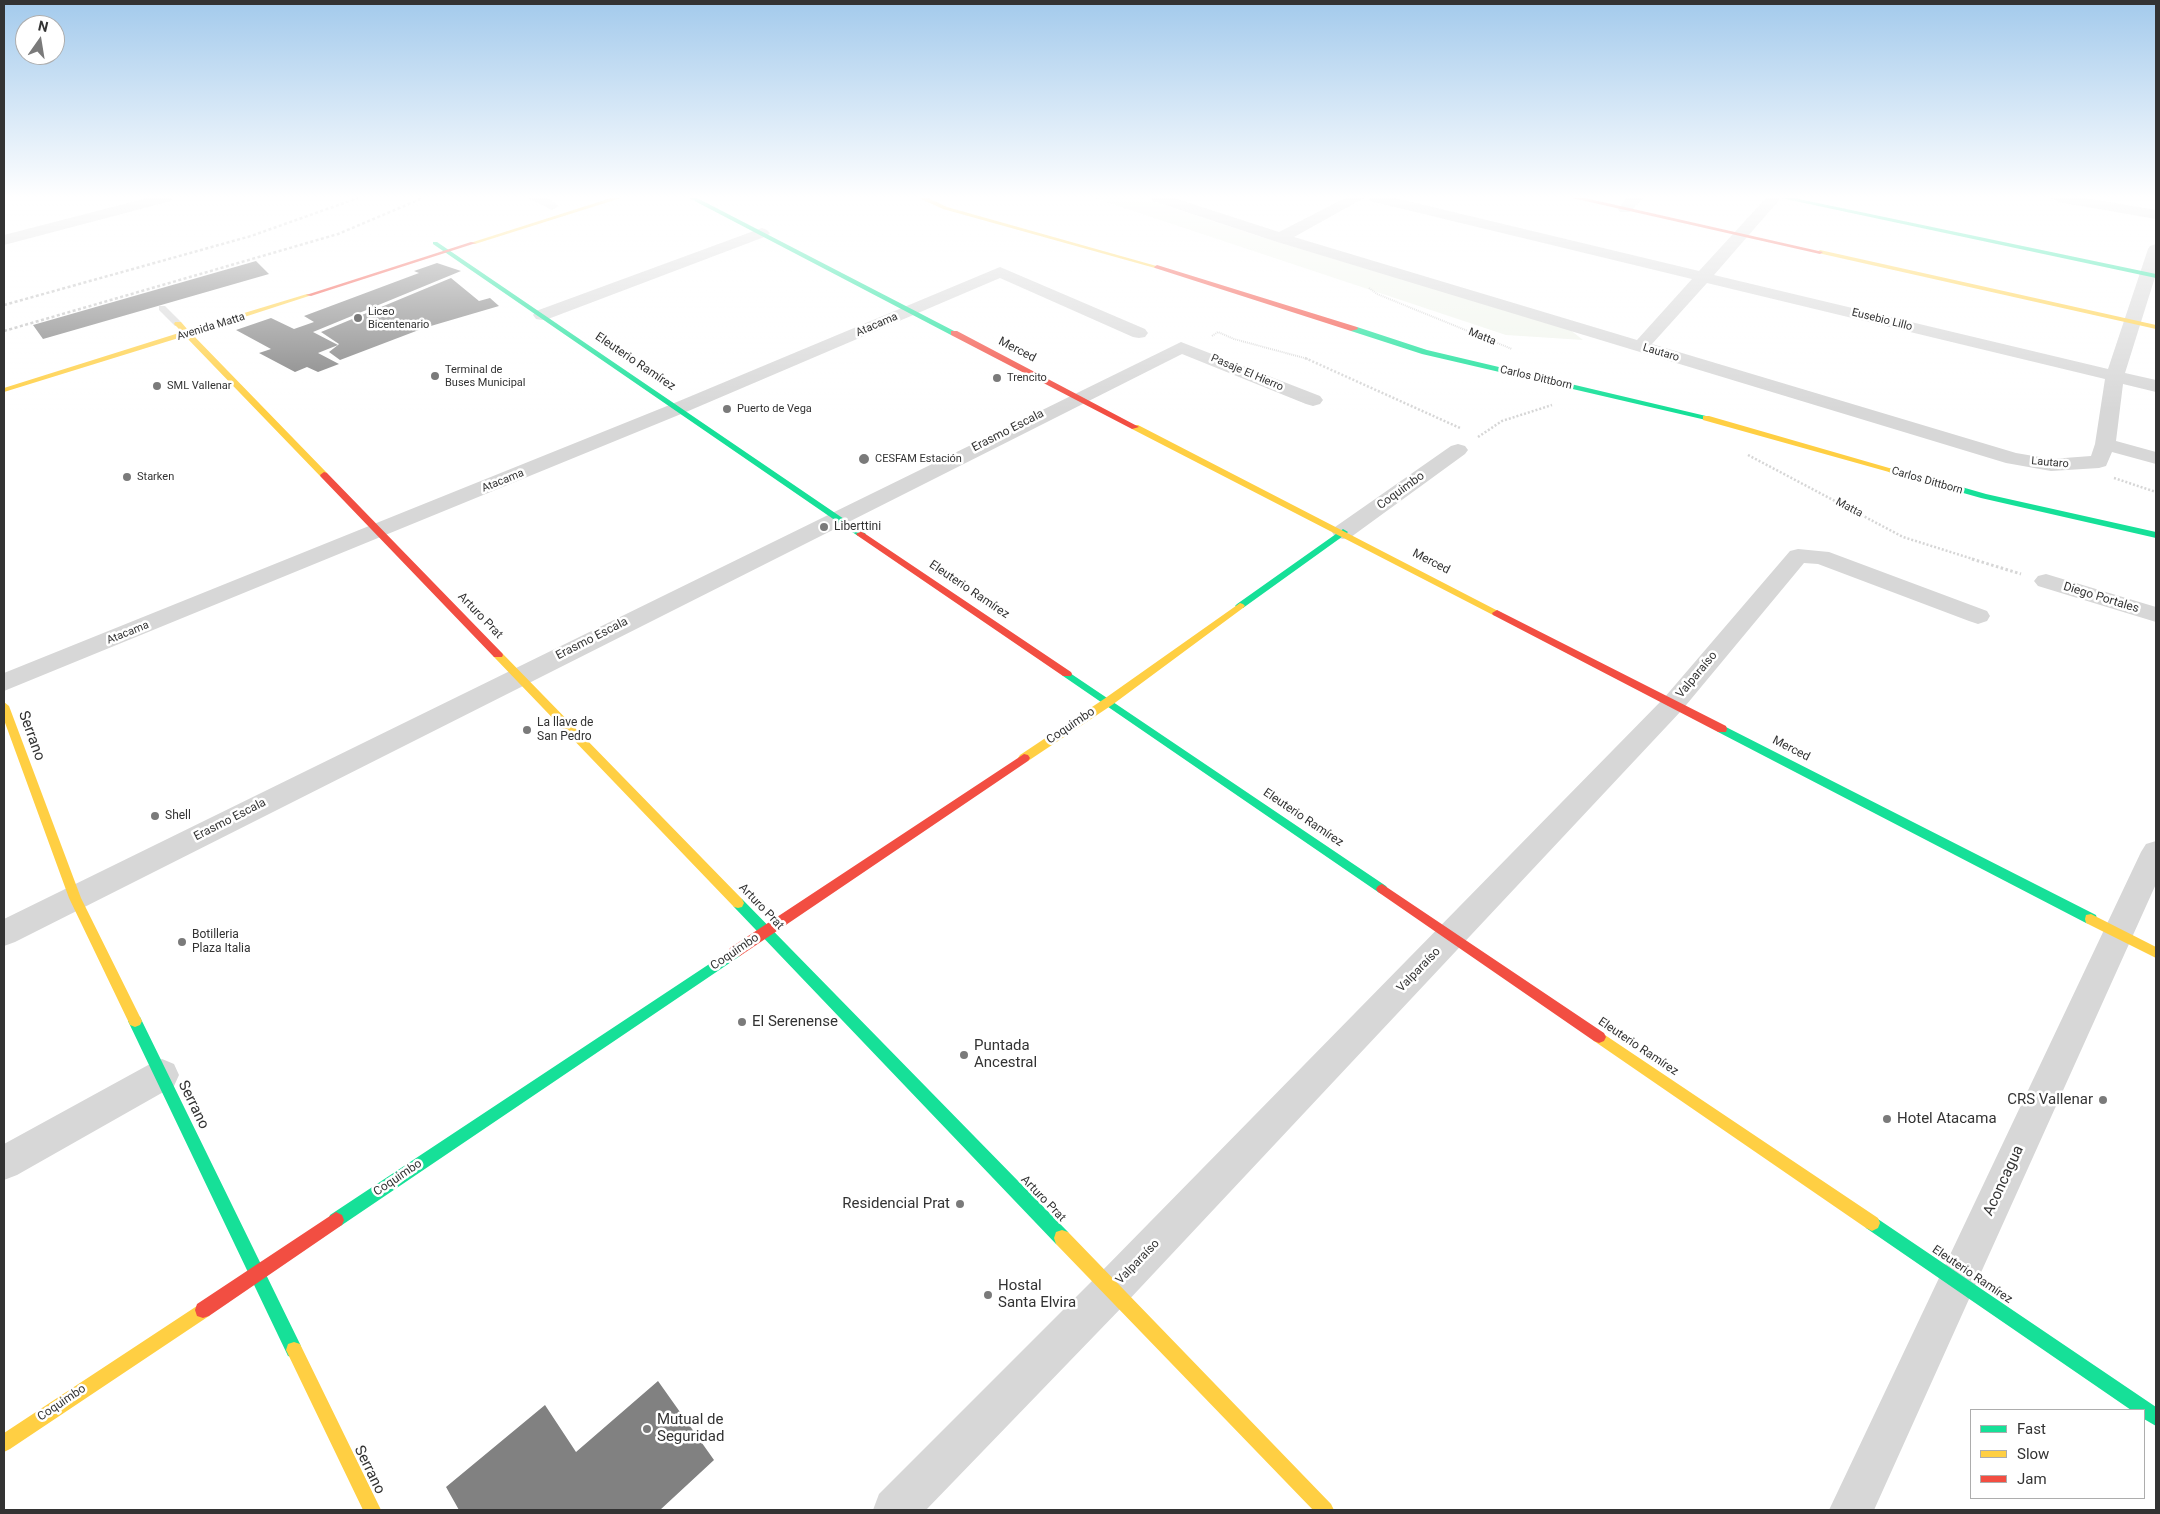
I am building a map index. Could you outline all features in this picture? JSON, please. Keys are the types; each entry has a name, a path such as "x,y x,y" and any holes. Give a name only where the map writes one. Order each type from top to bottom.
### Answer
{"main road":[{"name":"Avenida Matta","path":"160,329 354,269"},
{"name":"Avenida Matta","path":"4,390 189,334 393,269"},
{"name":"Eleuterio Ramírez","path":"474,269 2144,1409"},
{"name":"Merced","path":"831,269 2156,953"},
{"name":"Carlos Dittborn","path":"1163,269 1425,352 1680,412 1984,496 2156,535"},
{"path":"1891,269 2156,327"},
{"path":"2122,269 2152,275"},
{"name":"Arturo Prat","path":"178,324 1325,1510"},
{"name":"Coquimbo","path":"4,1442 1108,702 1343,532"},
{"name":"Serrano","path":"4,706 75,898 372,1510"},
{"name":"Eleuterio Ramírez","path":"2145,1409 2156,1417"}],"street":[{"path":"542,315 666,269"},
{"name":"Lautaro","path":"1381,269 2013,459 2051,464 2099,462 2105,444"},
{"name":"Eusebio Lillo","path":"1669,269 2156,386"},
{"path":"1640,347 1712,269"},
{"name":"Atacama","path":"4,683 380,532 912,311 1000,272 1139,333"},
{"path":"2152,275 2115,376 2105,444 2156,458"},
{"name":"Erasmo Escala","path":"4,933 1078,397 1187,348"},
{"name":"Pasaje El Hierro","path":"1187,348 1313,400"},
{"name":"Coquimbo","path":"1343,532 1458,450"},
{"name":"Valparaíso","path":"895,1510 1112,1290 1673,704 1798,556 1821,557 1978,616"},
{"name":"Diego Portales","path":"2046,581 2156,615"},
{"name":"Aconcagua","path":"1851,1510 2156,852"},
{"path":"4,1164 162,1075"}],"lane":[{"path":"162,308 178,324"}],"path":[{"name":"Matta","path":"1362,283 1377,294 1513,349"},
{"path":"1187,348 1218,332 1234,339 1298,355 1462,428"},
{"path":"1458,450 1502,422 1550,405 1559,406"},
{"path":"1471,432 1479,436"},
{"name":"Matta","path":"1740,451 1903,537 2046,581"}],"shaded area":[{"path":"1306,269 1367,269 1569,329 1583,340 1506,335"}],"building":[{"path":"229,269 264,269 269,274 43,339 33,325"},
{"path":"421,269 454,269 461,271 313,332 338,345 318,353 339,364 318,372 307,367 295,372 259,353 271,349 236,330 271,318 294,329 314,322 304,316 419,273 414,271"},
{"path":"451,278 479,301 490,298 499,306 424,328 340,360 329,352 339,344 321,332"},
{"name":"Mutual de Seguridad","path":"658,1381 714,1460 660,1510 459,1510 446,1487 545,1405 576,1452"}],"railway":[{"path":"4,305 134,269"},
{"path":"4,331 219,269"}],"traffic: fast":[{"path":"473,269 861,534"},
{"path":"829,269 954,333"},
{"path":"2121,269 2156,276"},
{"path":"1354,329 1425,352 1706,418"},
{"path":"1892,470 1984,496 2156,535"},
{"path":"1240,606 1343,532"},
{"path":"1067,674 1382,889"},
{"path":"1722,729 2091,919"},
{"path":"738,903 1062,1238"},
{"path":"336,1220 735,952"},
{"path":"135,1021 294,1350"},
{"path":"1872,1223 2144,1409"},
{"path":"2145,1409 2156,1417"}],"traffic: slow":[{"path":"1895,269 2156,327"},
{"path":"4,390 309,295"},
{"path":"178,324 324,475"},
{"path":"1706,418 1892,470"},
{"path":"1135,427 1497,613"},
{"path":"1024,758 1108,702 1240,606"},
{"path":"498,655 738,903"},
{"path":"4,706 75,898 135,1021"},
{"path":"2091,919 2156,953"},
{"path":"1599,1037 1872,1223"},
{"path":"1062,1238 1325,1510"},
{"path":"4,1443 203,1310"},
{"path":"294,1350 372,1510"}],"traffic: jam":[{"path":"309,295 392,269"},
{"path":"1162,269 1354,329"},
{"path":"954,333 1135,427"},
{"path":"324,475 498,655"},
{"path":"861,534 1067,674"},
{"path":"1497,613 1722,729"},
{"path":"735,952 1024,758"},
{"path":"1382,889 1599,1037"},
{"path":"203,1310 336,1220"}],"place":[{"name":"Liceo Bicentenario","path":"358,318"},
{"name":"Terminal de Buses Municipal","path":"435,376"},
{"name":"Trencito","path":"997,378"},
{"name":"SML Vallenar","path":"157,386"},
{"name":"Puerto de Vega","path":"727,409"},
{"name":"CESFAM Estación","path":"864,459"},
{"name":"Starken","path":"127,477"},
{"name":"Liberttini","path":"824,527"},
{"name":"La llave de San Pedro","path":"527,730"},
{"name":"Shell","path":"155,816"},
{"name":"Botilleria Plaza Italia","path":"182,942"},
{"name":"El Serenense","path":"742,1022"},
{"name":"Puntada Ancestral","path":"964,1055"},
{"name":"CRS Vallenar","path":"2103,1100"},
{"name":"Hotel Atacama","path":"1887,1119"},
{"name":"Residencial Prat","path":"960,1204"},
{"name":"Hostal Santa Elvira","path":"988,1295"},
{"name":"Mutual de Seguridad","path":"647,1429"}]}
